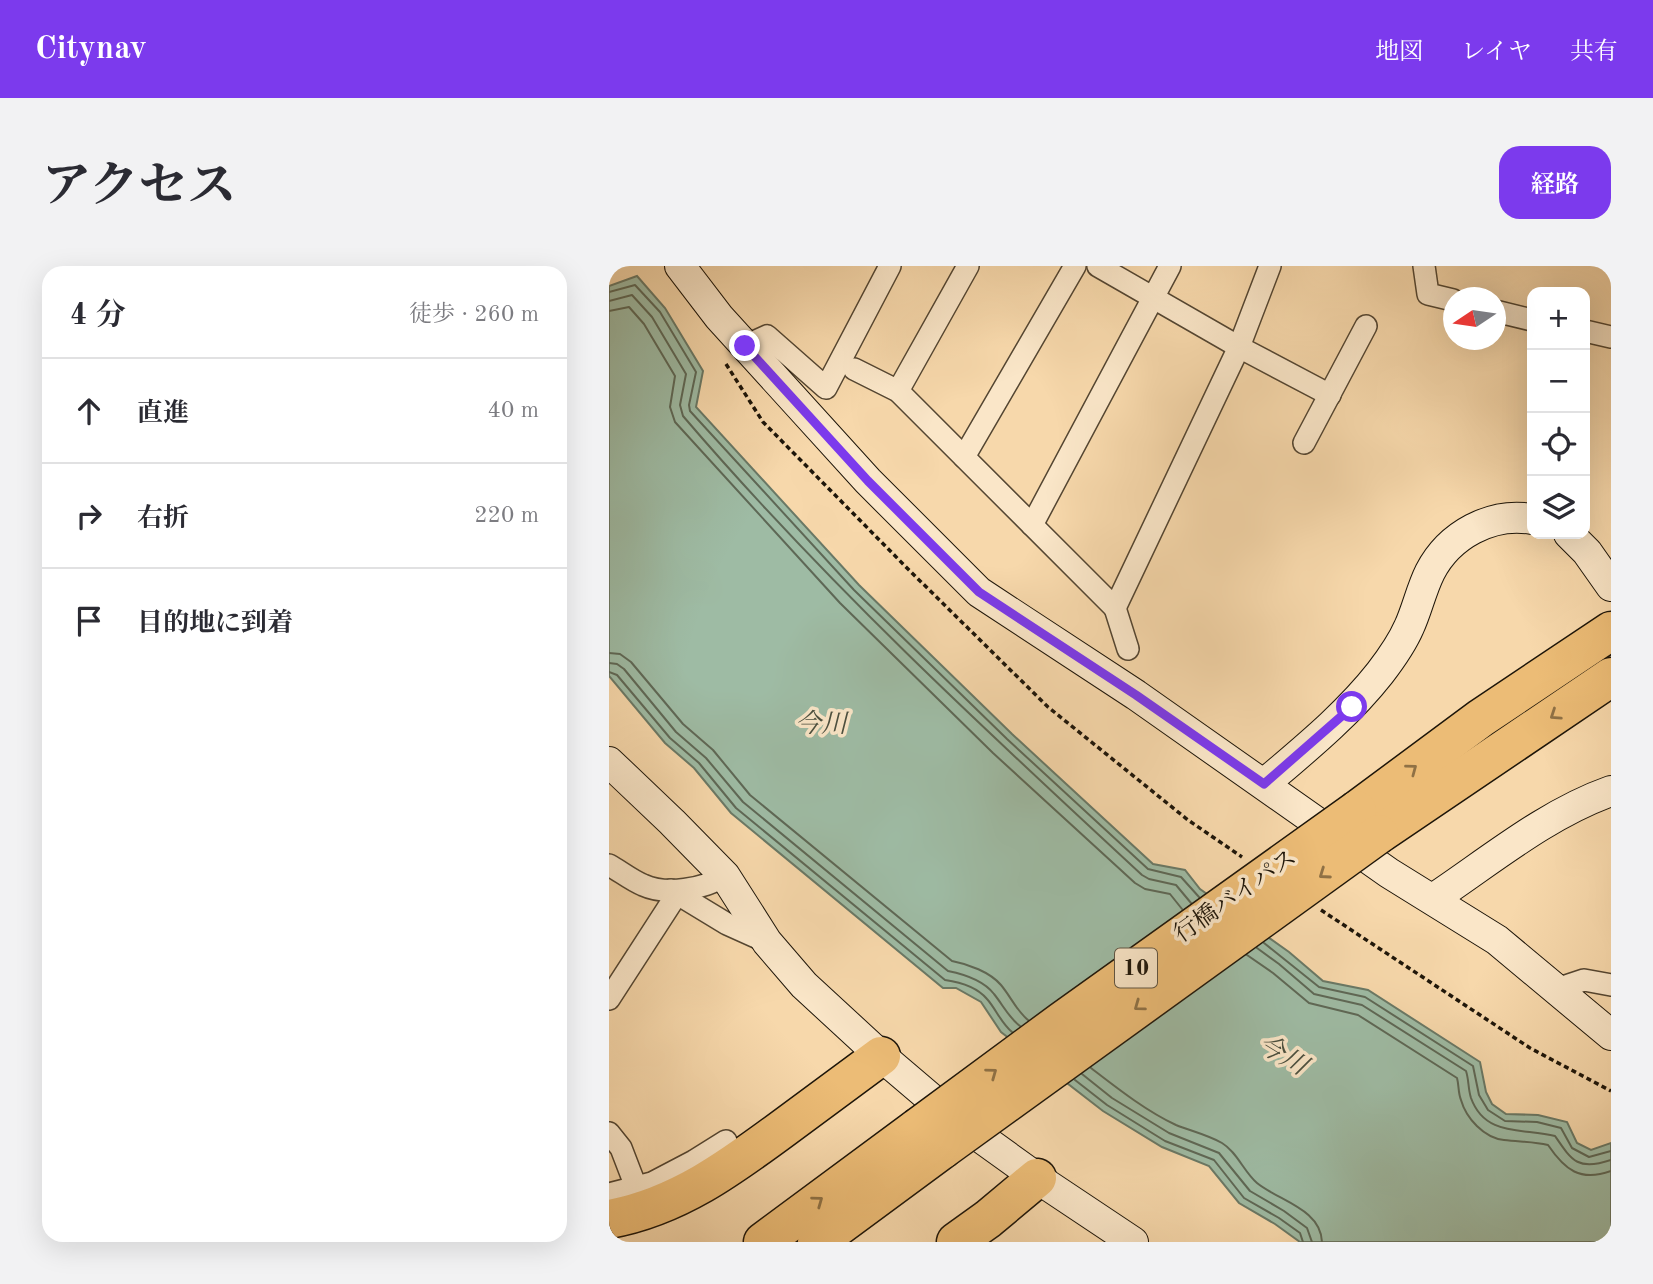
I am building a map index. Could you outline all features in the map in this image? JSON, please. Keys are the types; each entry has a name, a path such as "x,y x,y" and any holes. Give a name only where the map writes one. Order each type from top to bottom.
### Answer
{"highway":[{"name":"行橋バイパス","path":"1368,822 1481,719 1611,631"},
{"name":"行橋バイパス","path":"763,1242 930,1138 1368,822 1611,677"},
{"path":"609,1219 659,1205 705,1183 881,1056"},
{"name":"行橋バイパス","path":"817,1242 930,1138"},
{"path":"955,1242 988,1219 1037,1178"}],"street":[{"path":"680,266 719,317 733,352 979,592 1136,695 1389,873 1497,940 1611,1035"},
{"path":"733,352 767,336 826,388 890,266"},
{"path":"898,391 968,266"},
{"path":"964,457 1075,266"},
{"path":"1098,266 1238,348 1330,395"},
{"path":"1032,525 1170,266"},
{"path":"1115,608 1238,348 1270,266"},
{"path":"1424,266 1427,293 1443,297"},
{"path":"1506,314 1527,319"},
{"path":"1304,443 1366,326"},
{"path":"1590,332 1611,337"},
{"path":"854,369 898,391 1115,608 1128,649"},
{"path":"1264,784 1352,707 1382,670 1408,631 1430,573 1445,548 1467,532 1489,522 1515,516 1527,518"},
{"path":"1574,539 1587,552 1611,586"},
{"path":"609,762 725,876 767,942 804,985 881,1056 954,1119 1133,1242"},
{"path":"1433,900 1577,804 1611,791"},
{"path":"609,865 645,886 674,892 727,924 767,942"},
{"path":"609,999 674,892 711,884 725,876"},
{"path":"1557,989 1584,980 1611,985"},
{"path":"609,1133 621,1148 636,1187"},
{"path":"609,1194 652,1183 726,1141"}],"path":[{"path":"733,352 763,422 908,569 1048,707 1188,820 1243,858"},
{"path":"1320,910 1530,1048 1611,1091"}],"water":[{"name":"今川","path":"637,276 665,308 703,371 696,407 859,585 1012,734 1153,864 1185,870 1200,889 1289,952 1323,981 1368,990 1480,1062 1486,1092 1492,1104 1506,1114 1538,1115 1567,1122 1577,1143 1591,1150 1611,1143 1611,1242 1300,1242 1239,1203 1209,1166 1162,1147 1103,1111 1001,1032 981,1002 956,988 943,988 731,813 694,768 665,743 609,676 609,286"}],"route":[{"path":"745,346 868,481 979,592 1059,643 1264,784 1352,707"}]}
